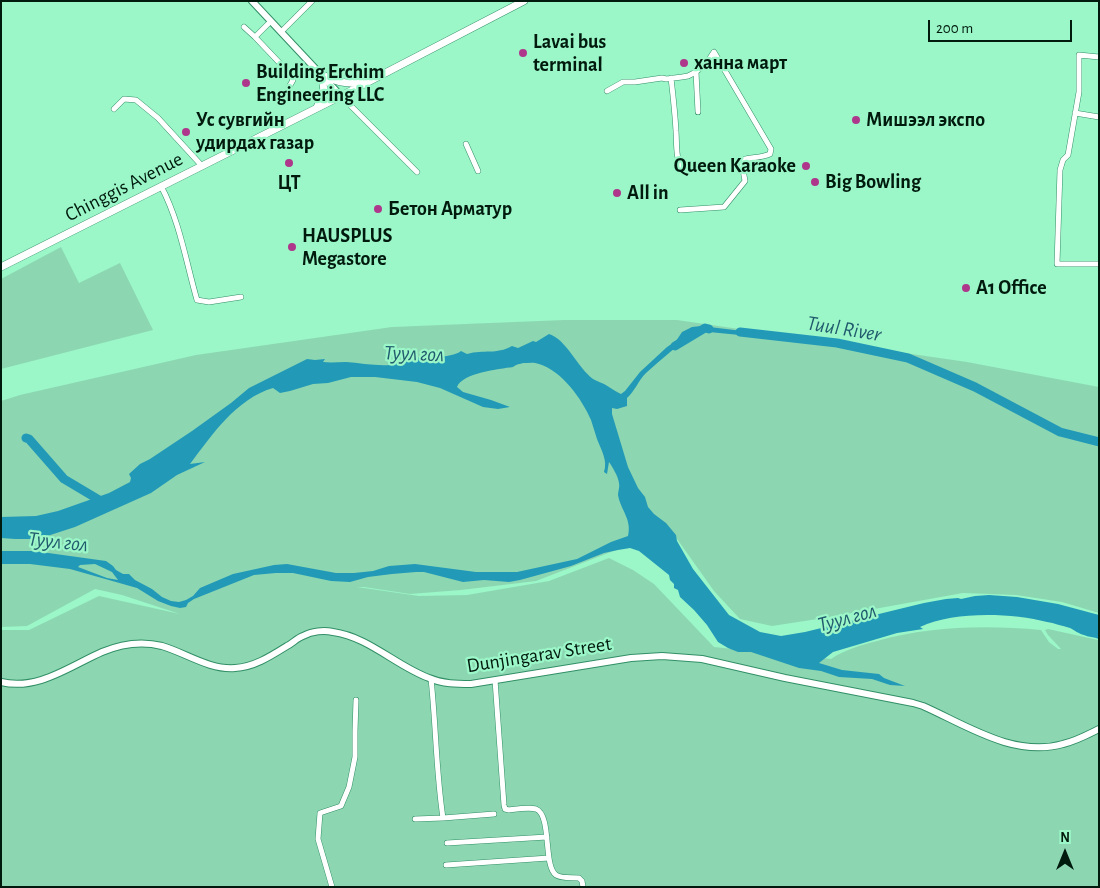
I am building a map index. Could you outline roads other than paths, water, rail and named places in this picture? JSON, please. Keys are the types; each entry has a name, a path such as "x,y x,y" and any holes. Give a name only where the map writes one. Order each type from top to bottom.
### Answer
{"highway":[{"name":"Chinggis Avenue","path":"1,267 341,96 524,1"},
{"path":"321,74 342,83 365,83"},
{"path":"316,108 322,100 324,89 321,74"}],"main road":[{"path":"252,1 341,96"},
{"name":"Dunjingarav Street","path":"1,682 19,684 43,680 102,652 130,644 153,643 215,666 246,667 262,661 303,635 326,631 358,640 431,679 446,683 471,684 631,658 687,657 821,686 913,703 997,740 1024,747 1047,747 1062,744 1099,729"}],"street":[{"path":"282,32 312,1"},
{"path":"255,37 271,21"},
{"path":"244,27 290,75 292,80 288,87"},
{"path":"607,91 623,82 688,76 696,72 708,61 714,52 771,149 770,154 743,160 745,181 724,207 680,210"},
{"path":"1099,56 1080,55 1080,92 1068,155 1063,160 1060,170 1057,264 1099,264"},
{"path":"696,72 698,112"},
{"path":"671,78 677,150 680,166 683,170"},
{"path":"341,96 417,172"},
{"path":"114,109 124,99 136,100 158,118 202,166"},
{"path":"1075,113 1099,117"},
{"path":"466,144 478,171"},
{"path":"161,186 176,220 197,300 209,302 241,297"},
{"path":"431,679 443,818"},
{"path":"495,680 505,809 534,808 538,810 543,816 549,858 554,873 557,876 579,878 582,881 583,887"},
{"path":"332,887 318,839 320,814 341,806 349,787 355,756 356,700"},
{"path":"415,819 494,814"},
{"path":"447,843 547,837"},
{"path":"446,865 549,858"}],"water":[{"path":"701,326 751,332 750,336 694,332 646,373 627,398 627,406 617,409 612,408 612,414 628,467 638,488 645,497 648,507 676,535 677,541 693,569 729,615 760,632 781,636 924,603 989,595 1017,597 1058,604 1099,615 1099,639 1070,628 1033,619 1000,615 966,616 934,622 920,627 923,629 897,633 833,652 819,663 842,670 879,674 884,678 905,686 890,685 872,679 839,677 821,671 799,668 751,652 738,652 728,648 718,642 707,625 680,597 669,575 639,551 630,548 604,553 571,566 509,582 484,580 463,582 424,572 368,577 350,582 331,581 293,573 254,575 194,599 186,607 180,608 158,601 137,588 70,569 30,564 1,564 1,551 34,551 106,561 116,570 123,574 129,574 162,597 179,602 193,596 200,588 233,574 274,565 287,564 336,573 373,571 389,566 415,564 476,572 517,572 577,559 611,542 628,536 629,525 619,501 618,478 609,462 607,474 604,472 604,455 591,420 582,403 556,373 533,363 524,363 473,375 460,382 457,387 463,392 510,407 498,409 483,407 440,388 417,382 375,377 351,377 328,383 313,384 280,393 273,388 260,393 236,409 216,430 190,464 205,462 177,475 151,493 75,527 38,539 1,538 1,517 36,516 58,511 109,493 130,482 129,474 140,464 192,431 249,388 307,359 325,359 323,362 390,365 408,358 443,356 456,354 461,351 467,354 495,351 512,346 518,348 533,341 536,342 549,334 561,342 593,379 621,394 640,372 676,341 682,332 692,327","holes":["95,564 112,572 118,580 78,567 80,565"]}],"waterway":[{"name":"Tuul River","path":"675,346 705,328 709,329"},
{"name":"Tuul River","path":"740,332 837,343 908,358 975,387 1060,432 1099,442"},
{"name":"Туул гол","path":"26,438 29,439 64,479 106,504"}],"place":[{"name":"Lavai bus terminal","path":"523,53"},
{"name":"ханна март","path":"684,63"},
{"name":"Building Erchim Engineering LLC","path":"246,83"},
{"name":"Мишээл экспо","path":"856,120"},
{"name":"Ус сувгийн удирдах газар","path":"186,132"},
{"name":"ЦТ","path":"289,163"},
{"name":"Queen Karaoke","path":"806,166"},
{"name":"Big Bowling","path":"815,182"},
{"name":"All in","path":"617,193"},
{"name":"Бетон Арматур","path":"378,209"},
{"name":"HAUSPLUS Megastore","path":"292,247"},
{"name":"A1 Office","path":"966,288"}]}
